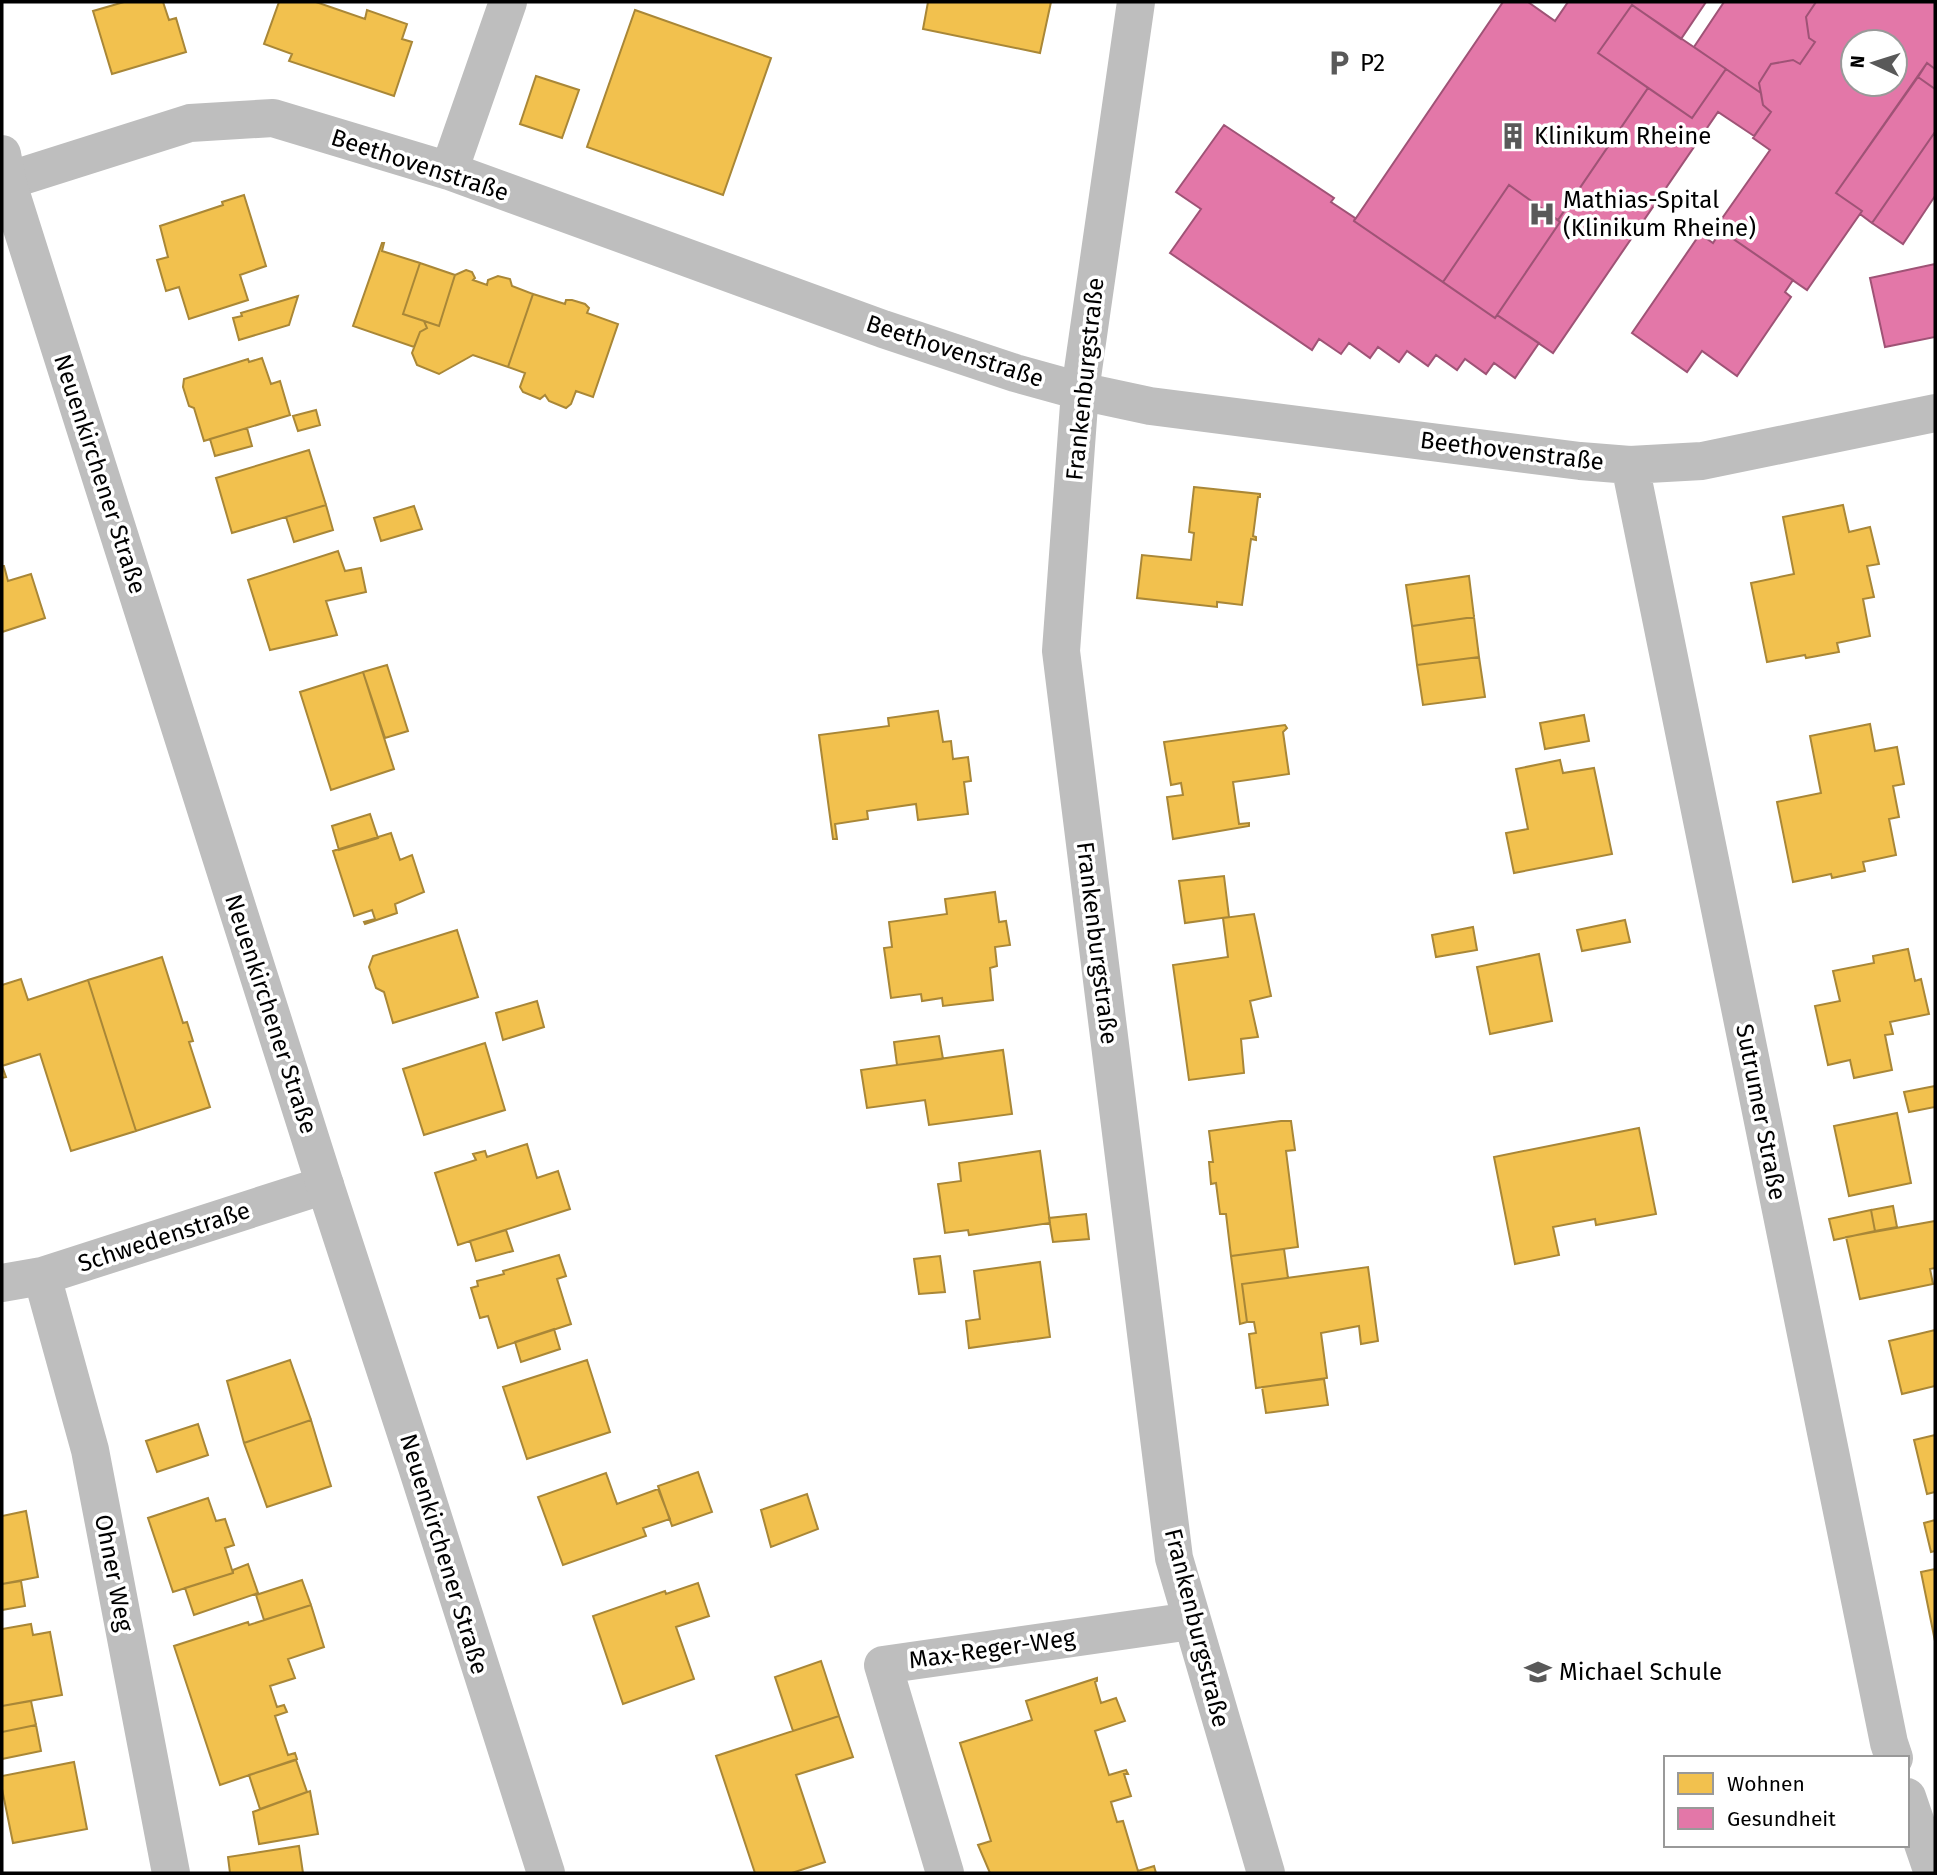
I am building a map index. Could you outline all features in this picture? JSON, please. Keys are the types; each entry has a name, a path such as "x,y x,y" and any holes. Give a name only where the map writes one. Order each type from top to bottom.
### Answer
{"street":[{"path":"449,171 508,2"},
{"name":"Frankenburgstraße","path":"1136,2 1080,391 1060,651 1174,1558 1266,1873"},
{"name":"Beethovenstraße","path":"4,167 190,123 273,118 449,171 883,329 1015,373 1080,391 1150,406 1580,461 1630,465 1702,461 1935,413"},
{"name":"Neuenkirchener Straße","path":"4,167 325,1185 546,1873"},
{"name":"Sutrumer Straße","path":"1630,465 1894,1756"},
{"name":"Schwedenstraße","path":"2,1283 42,1276 325,1185"},
{"name":"Ohner Weg","path":"42,1276 90,1450 171,1873"},
{"name":"Max-Reger-Weg","path":"945,1873 883,1665 1191,1621"},
{"path":"1909,1803 1933,1873"}],"building: Wohnen":[{"path":"124,2 163,2 169,20 176,18 186,52 112,74 93,11"},
{"path":"279,2 316,2 365,19 367,10 407,24 402,39 412,42 394,96 289,61 292,54 264,44"},
{"path":"928,2 1051,2 1040,53 923,29"},
{"path":"635,10 771,58 723,195 587,147"},
{"path":"536,76 579,90 562,138 520,124"},
{"path":"244,195 266,266 240,275 248,300 189,319 179,287 166,291 157,260 168,257 160,226 223,205 222,202"},
{"path":"382,243 382,251 420,263 403,314 424,321 427,328 420,332 414,347 353,326"},
{"path":"420,263 455,275 439,326 403,314"},
{"path":"466,270 472,272 475,278 473,280 487,285 488,280 498,276 510,279 512,286 533,294 508,367 473,355 439,374 417,365 412,353 420,332 427,328 424,321 439,326 455,275"},
{"path":"533,294 565,304 566,300 572,300 585,304 589,308 587,313 618,324 593,397 576,391 571,404 566,408 549,401 545,395 540,399 523,392 520,387 525,373 508,367"},
{"path":"298,296 289,325 239,340 233,318 242,316 241,313"},
{"path":"262,358 271,384 280,381 290,415 204,441 194,408 189,406 183,387 184,379 248,359 249,362"},
{"path":"316,410 320,425 298,431 293,416"},
{"path":"247,428 252,446 215,456 210,439"},
{"path":"309,450 326,505 232,533 216,478"},
{"path":"1194,487 1260,494 1253,536 1256,540 1251,539 1242,605 1217,602 1217,607 1137,598 1142,555 1191,560 1194,533 1189,532"},
{"path":"326,505 333,530 294,542 286,517"},
{"path":"1843,505 1849,532 1870,527 1879,564 1867,566 1874,597 1863,599 1870,636 1837,643 1839,652 1767,662 1751,583 1794,574 1783,517"},
{"path":"414,506 422,529 381,541 374,518"},
{"path":"338,551 345,571 361,568 366,592 326,601 337,635 270,650 248,580"},
{"path":"2,566 8,581 31,574 45,618 2,632"},
{"path":"1469,576 1474,617 1412,626 1406,585"},
{"path":"1474,617 1479,657 1417,665 1412,626"},
{"path":"1479,657 1485,697 1423,705 1417,665"},
{"path":"387,665 408,731 385,738 363,672"},
{"path":"363,672 394,769 331,790 300,692"},
{"path":"938,711 943,742 951,741 953,759 968,757 971,781 964,782 968,814 918,820 916,804 867,811 868,819 835,824 837,839 833,839 819,735 889,726 888,718"},
{"path":"1584,715 1589,741 1545,749 1540,723"},
{"path":"1870,724 1875,751 1897,747 1904,784 1893,786 1899,817 1889,819 1896,855 1863,862 1865,871 1832,878 1831,874 1793,882 1777,802 1821,793 1810,736"},
{"path":"1285,725 1287,728 1283,732 1289,774 1233,782 1239,824 1249,823 1249,826 1173,839 1167,797 1183,795 1181,783 1171,785 1164,742"},
{"path":"1560,760 1563,773 1594,768 1612,854 1514,873 1506,833 1528,829 1516,769"},
{"path":"370,814 378,838 339,850 332,826"},
{"path":"391,833 400,860 412,855 424,892 395,904 397,913 365,924 364,922 375,919 372,910 354,916 333,851"},
{"path":"1224,876 1229,917 1185,923 1179,881"},
{"path":"995,892 999,922 1006,921 1010,945 995,947 997,966 990,968 993,1000 943,1006 942,998 922,1001 921,994 891,998 884,948 892,947 889,922 947,914 945,899"},
{"path":"1254,914 1271,996 1250,1001 1258,1037 1241,1039 1244,1073 1189,1080 1173,965 1228,957 1223,918"},
{"path":"1625,920 1630,942 1582,951 1577,930"},
{"path":"1473,927 1477,950 1436,957 1432,935"},
{"path":"457,930 478,997 393,1023 384,992 376,988 369,967 373,956"},
{"path":"1908,949 1915,981 1921,979 1929,1014 1890,1022 1893,1034 1885,1035 1892,1070 1854,1078 1850,1060 1828,1065 1815,1006 1840,1001 1833,971 1874,963 1873,956"},
{"path":"1539,954 1552,1021 1490,1034 1477,967"},
{"path":"162,957 183,1023 187,1022 193,1041 189,1042 210,1107 136,1131 88,980"},
{"path":"21,979 28,1000 88,980 136,1131 71,1151 40,1054 2,1066 2,985"},
{"path":"537,1001 544,1027 503,1040 496,1013"},
{"path":"939,1036 943,1059 897,1065 894,1042"},
{"path":"485,1043 505,1110 424,1135 403,1069"},
{"path":"1003,1050 1012,1114 929,1125 925,1100 867,1108 861,1070"},
{"path":"1935,1086 1935,1107 1909,1112 1904,1092"},
{"path":"1897,1113 1911,1183 1849,1196 1834,1126"},
{"path":"1291,1121 1295,1150 1286,1151 1298,1247 1231,1256 1226,1214 1220,1214 1216,1183 1211,1184 1209,1162 1213,1162 1209,1131"},
{"path":"1639,1128 1656,1214 1596,1225 1595,1219 1553,1227 1559,1255 1515,1264 1494,1157"},
{"path":"527,1144 537,1178 558,1171 570,1209 458,1245 435,1173 476,1160 473,1154 485,1151 487,1157"},
{"path":"1040,1151 1050,1223 969,1235 968,1230 945,1233 938,1184 961,1181 959,1163"},
{"path":"1893,1206 1897,1227 1875,1231 1871,1210"},
{"path":"1871,1210 1875,1231 1834,1240 1829,1219"},
{"path":"1086,1214 1089,1239 1053,1242 1049,1218"},
{"path":"1935,1221 1935,1268 1930,1269 1933,1284 1860,1299 1846,1237"},
{"path":"506,1230 513,1251 476,1261 470,1241"},
{"path":"1284,1249 1288,1278 1242,1284 1247,1322 1240,1324 1231,1256"},
{"path":"559,1255 566,1276 557,1279 571,1324 498,1348 488,1316 480,1318 471,1288 478,1286 477,1281 504,1274 503,1271"},
{"path":"940,1256 945,1292 919,1294 914,1259"},
{"path":"1040,1262 1050,1337 969,1348 966,1321 980,1319 974,1271"},
{"path":"1368,1267 1378,1341 1361,1344 1359,1326 1321,1333 1327,1378 1256,1388 1249,1334 1256,1333 1254,1322 1247,1322 1242,1284"},
{"path":"554,1329 560,1349 521,1362 515,1342"},
{"path":"1935,1330 1935,1386 1902,1394 1889,1341"},
{"path":"290,1360 311,1420 244,1443 227,1381"},
{"path":"587,1360 610,1432 527,1459 503,1387"},
{"path":"1324,1379 1328,1405 1266,1413 1262,1387"},
{"path":"311,1420 331,1486 267,1507 244,1443"},
{"path":"198,1424 208,1455 157,1472 146,1441"},
{"path":"1935,1435 1935,1492 1927,1494 1914,1440"},
{"path":"698,1472 712,1512 672,1526 658,1486"},
{"path":"606,1473 617,1504 658,1489 670,1519 643,1528 646,1536 563,1565 538,1497"},
{"path":"807,1494 818,1529 771,1547 761,1510"},
{"path":"208,1498 216,1521 225,1519 234,1545 225,1548 233,1573 173,1592 148,1518"},
{"path":"26,1511 38,1577 2,1584 2,1516"},
{"path":"1935,1520 1935,1551 1931,1552 1924,1523"},
{"path":"248,1564 258,1593 194,1615 185,1588 233,1573 233,1570"},
{"path":"1935,1569 1935,1641 1921,1572"},
{"path":"302,1580 311,1605 264,1620 256,1595"},
{"path":"21,1581 25,1606 2,1610 2,1584"},
{"path":"698,1583 709,1616 676,1627 694,1679 623,1704 593,1616 665,1591 666,1594"},
{"path":"311,1605 324,1647 288,1659 295,1678 270,1686 277,1707 284,1705 287,1712 275,1716 288,1755 295,1753 297,1759 220,1785 174,1646"},
{"path":"31,1624 33,1635 50,1632 62,1695 2,1706 2,1629"},
{"path":"821,1661 839,1716 793,1731 775,1677"},
{"path":"1097,1678 1095,1682 1101,1703 1116,1698 1125,1721 1095,1731 1109,1775 1126,1770 1128,1774 1124,1774 1131,1796 1111,1802 1117,1822 1123,1821 1138,1871 1154,1866 1156,1873 990,1873 978,1845 991,1841 960,1743 1032,1720 1026,1701"},
{"path":"31,1701 36,1725 2,1732 2,1706"},
{"path":"839,1716 853,1757 796,1775 825,1862 792,1873 755,1873 716,1756"},
{"path":"36,1725 41,1751 2,1759 2,1732"},
{"path":"296,1760 307,1792 260,1809 249,1775"},
{"path":"74,1762 87,1829 13,1843 2,1789 2,1776"},
{"path":"310,1791 318,1834 259,1844 253,1812"},
{"path":"299,1846 303,1873 230,1873 228,1857"}],"building: Gesundheit":[{"name":"Klinikum Rheine","path":"1503,2 1528,2 1555,21 1568,2 1706,2 1681,39 1632,5 1598,53 1648,88 1558,220 1509,185 1443,282 1354,221"},
{"path":"1724,2 1816,2 1806,17 1809,38 1815,42 1800,64 1793,60 1771,64 1759,83 1761,93 1694,47"},
{"path":"1816,2 1935,2 1935,69 1927,63 1909,89 1909,28 1839,28 1839,98 1902,98 1836,193 1862,211 1807,290 1716,227 1770,150 1753,138 1771,112 1763,105 1759,83 1771,64 1793,60 1800,64 1815,42 1809,38 1806,17"},
{"path":"1632,5 1726,69 1692,118 1598,53"},
{"path":"1927,63 1935,69 1935,89 1918,77"},
{"path":"1726,69 1761,93 1763,105 1771,112 1754,136 1718,112 1553,353 1497,315 1648,88 1692,118"},
{"path":"1918,77 1935,89 1935,132 1872,223 1860,214 1862,211 1836,193 1903,98 1909,98 1909,90"},
{"path":"1224,125 1334,198 1331,202 1355,218 1354,221 1495,318 1497,315 1539,343 1515,378 1494,363 1486,374 1465,359 1457,370 1436,355 1428,366 1407,351 1399,362 1378,347 1370,358 1349,343 1341,354 1319,339 1312,350 1170,253 1201,209 1176,192"},
{"path":"1935,132 1935,196 1903,244 1872,223"},
{"path":"1509,185 1560,222 1495,318 1443,282"},
{"path":"1716,227 1793,280 1785,292 1791,297 1737,376 1702,351 1687,372 1632,333 1700,234 1713,243 1720,232"},
{"path":"1935,264 1935,337 1885,347 1870,278"}],"place":[{"name":"P2","path":"1339,63"},
{"name":"Klinikum Rheine","path":"1513,136"},
{"name":"Mathias-Spital (Klinikum Rheine)","path":"1542,214"},
{"name":"Michael Schule","path":"1538,1672"}]}
